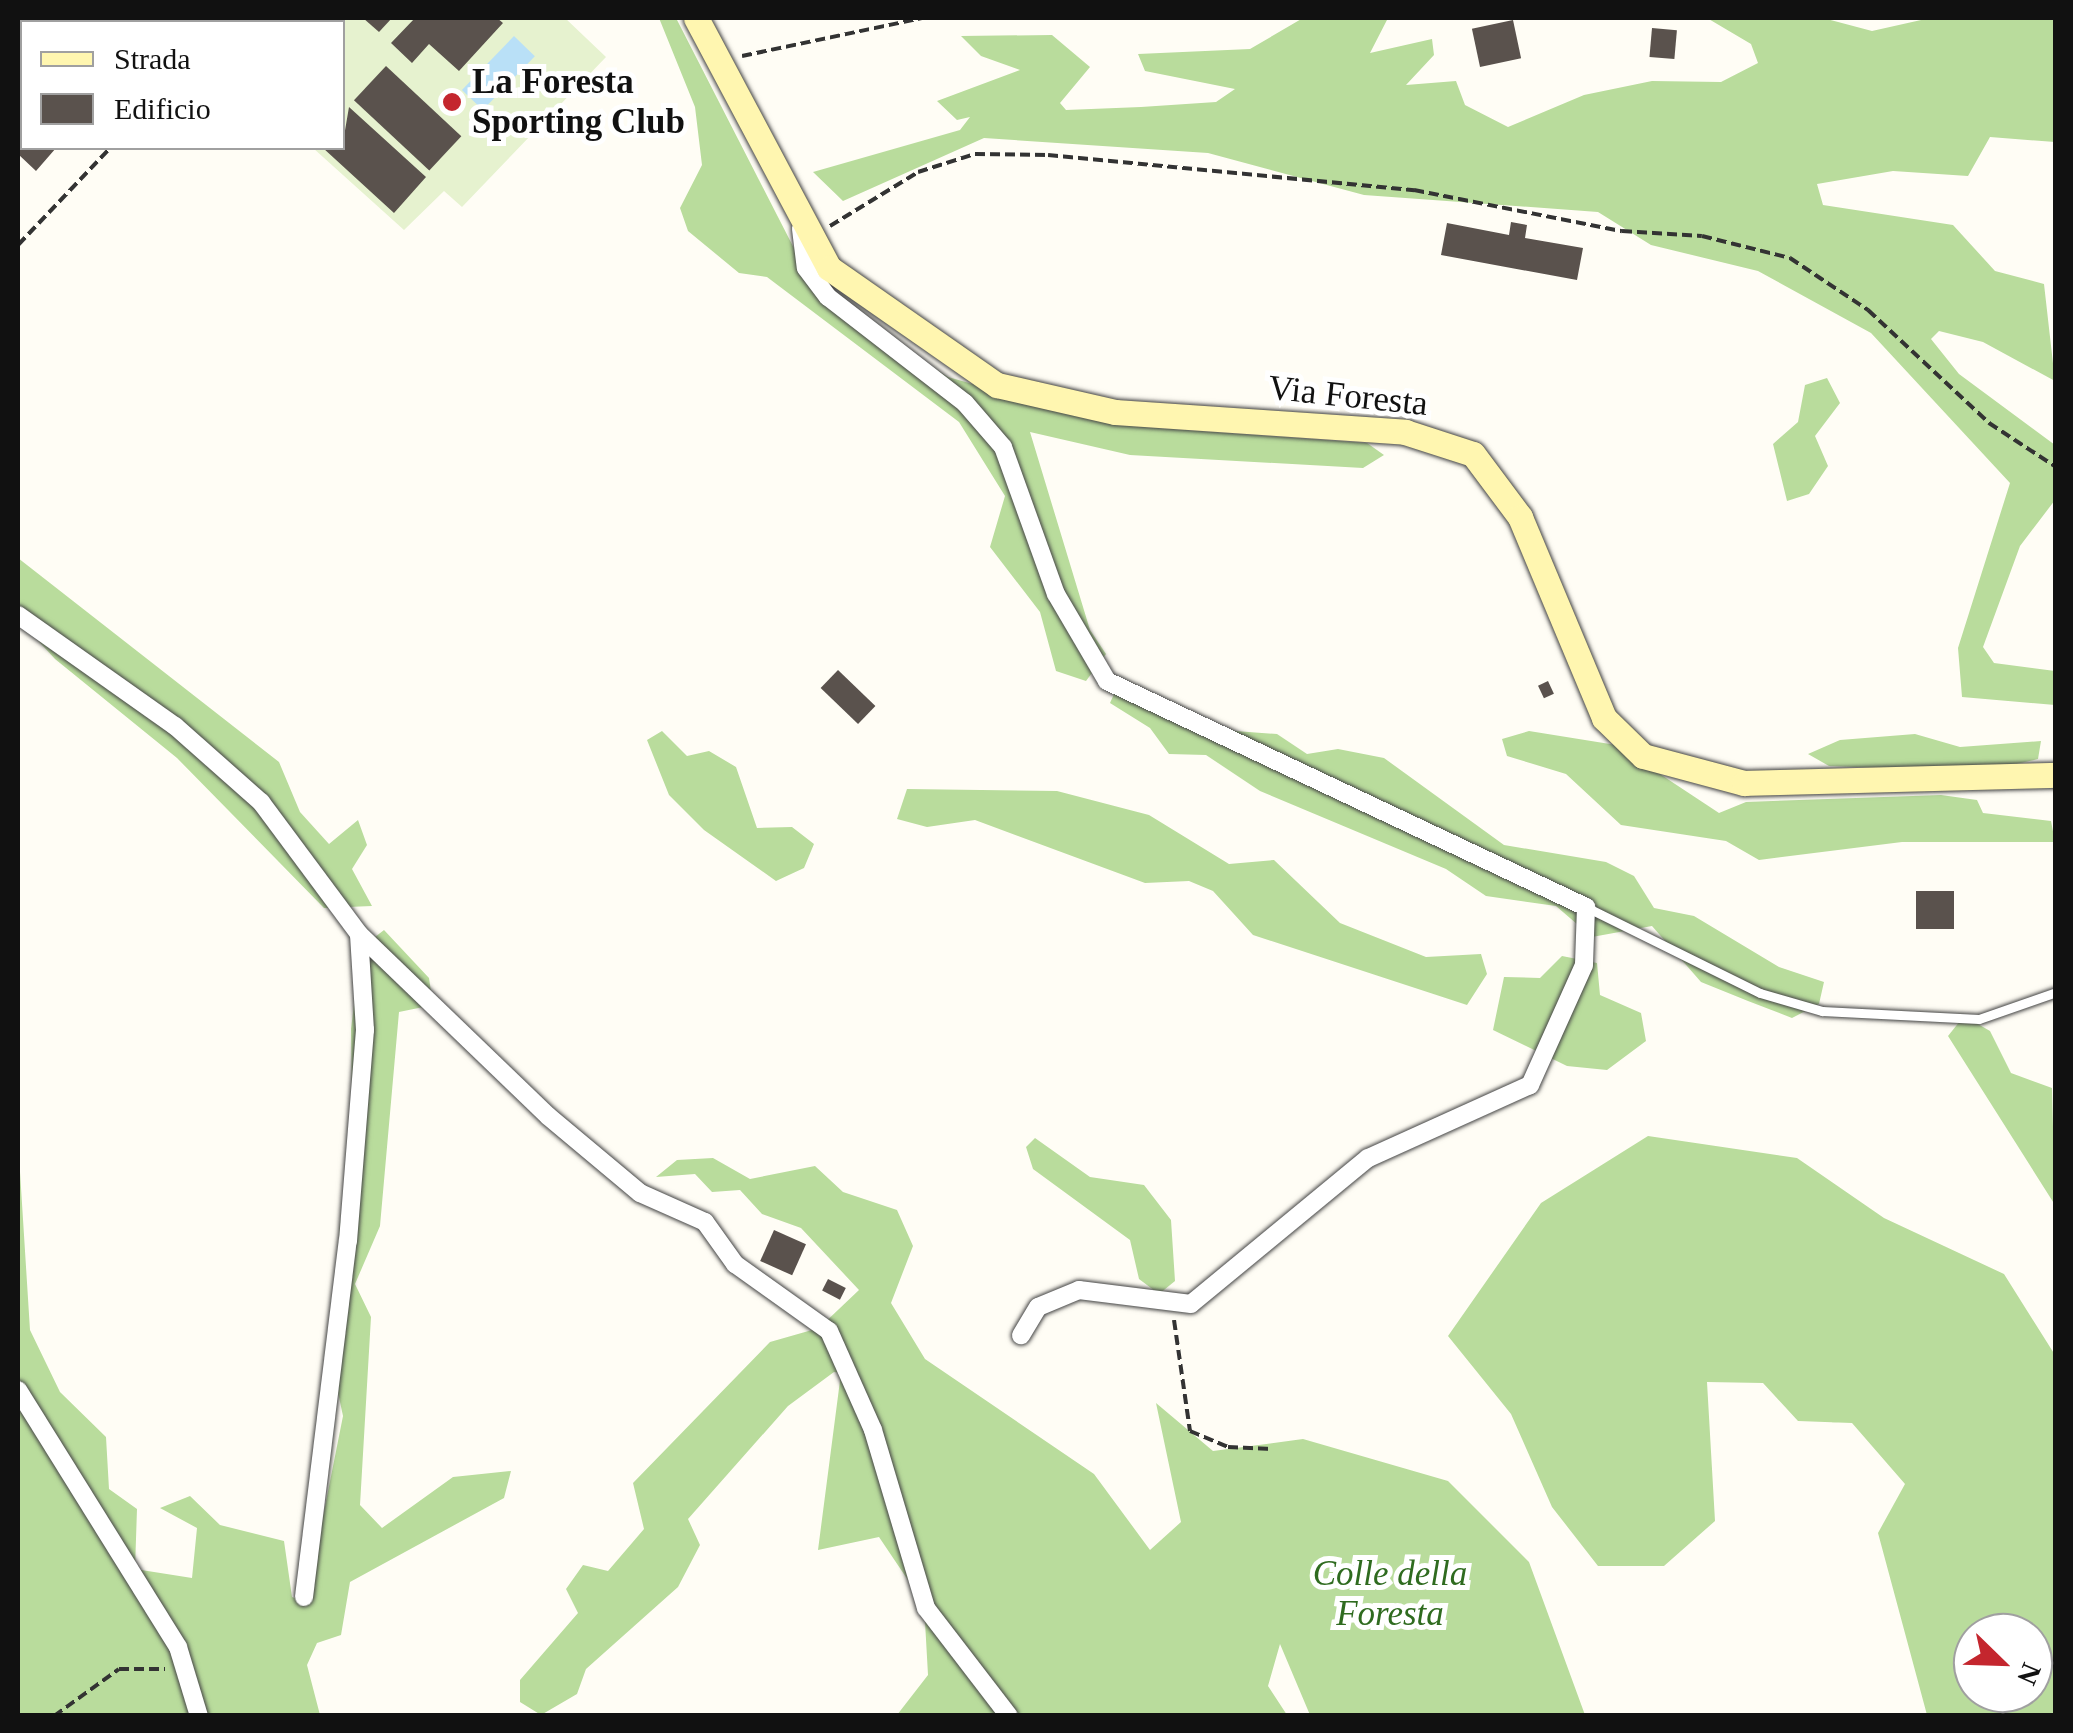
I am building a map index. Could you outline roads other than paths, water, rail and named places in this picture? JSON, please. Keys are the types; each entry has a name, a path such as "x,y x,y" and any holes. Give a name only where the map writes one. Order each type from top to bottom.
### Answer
{"main road":[{"name":"Via Foresta","path":"696,18 800,229 860,296 997,385 1115,412 1405,432 1473,454 1520,518 1604,718 1661,766 1744,784 2056,775"}],"street":[{"path":"800,229 806,268 828,297 964,403 1003,447 1056,594 1107,681 1586,907 1584,965 1530,1084 1368,1158 1211,1291 1178,1306 1079,1290 1038,1307 1021,1336"},
{"path":"18,614 175,726 261,802 359,934 548,1116 640,1193 705,1222 734,1264 828,1331 873,1430 926,1608 1009,1716"},
{"path":"304,1597 347,1259 365,1030 359,934"},
{"path":"18,1390 185,1670 199,1716"}],"lane":[{"path":"1586,907 1760,992 1822,1011 1979,1019 2056,992"}],"water":[{"path":"514,36 535,56 483,110 462,90"}],"place":[{"name":"La Foresta Sporting Club","path":"452,102"}],"park label":[{"name":"Colle della Foresta","path":"1390,1594"}]}
